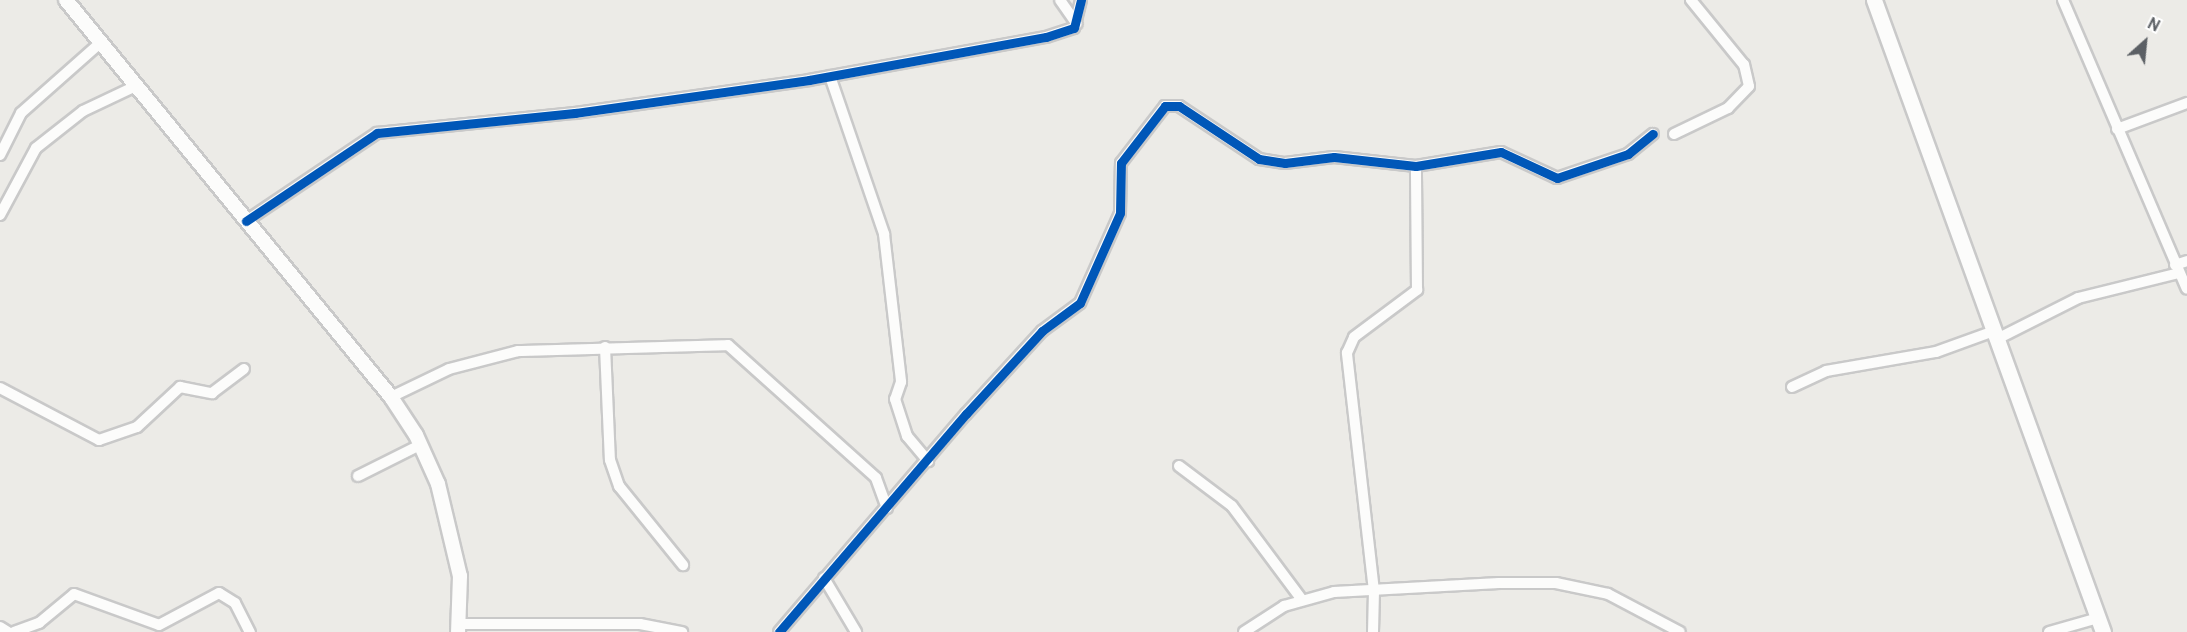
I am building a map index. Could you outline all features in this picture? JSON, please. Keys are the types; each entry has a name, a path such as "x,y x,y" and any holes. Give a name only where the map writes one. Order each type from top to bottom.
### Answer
{"main road":[{"path":"1874,0 2100,625"}],"street":[{"path":"66,0 391,397 420,445 438,484 460,576 458,628 517,624 640,624 682,632"},
{"path":"1059,0 1077,24"},
{"path":"1077,24 1081,0"},
{"path":"1674,134 1728,108 1749,86 1744,65 1691,0"},
{"path":"2063,0 2187,289"},
{"path":"246,222 362,140 385,131 575,113 830,76 1046,37 1077,24"},
{"path":"0,155 21,113 100,43"},
{"path":"830,76 884,234 901,382 895,399 907,436 928,461"},
{"path":"0,214 36,148 83,111 136,86"},
{"path":"2117,129 2187,103"},
{"path":"779,632 1042,331 1086,294 1120,213 1121,163 1165,106 1179,106 1270,162 1334,157 1416,166 1501,152 1562,177 1628,154 1653,134"},
{"path":"1373,632 1374,591 1347,352 1354,337 1410,301 1416,290 1416,166"},
{"path":"1792,387 1826,371 1936,352 1996,335 2078,298 2177,269 2187,261"},
{"path":"391,397 449,369 518,351 605,347 733,348 876,478 887,508"},
{"path":"605,347 610,460 619,486 683,565"},
{"path":"0,388 99,440 137,427 180,387 212,393 244,369"},
{"path":"358,476 420,445"},
{"path":"1179,466 1232,506 1302,600"},
{"path":"824,578 856,632"},
{"path":"1244,632 1302,600 1374,591 1556,583 1608,594 1680,632"},
{"path":"14,632 39,623 74,594 159,626 219,592 235,603 250,632"},
{"path":"517,624 527,632"},
{"path":"629,632 640,624"},
{"path":"2049,632 2100,625"},
{"path":"0,627 8,632"}],"cycle path":[{"path":"246,221 377,133 575,113 809,80 1046,37 1074,28 1081,0"},
{"path":"779,632 966,414 1042,331 1080,303 1120,213 1121,163 1165,106 1179,106 1259,159 1285,163 1334,157 1416,166 1501,152 1557,178 1628,154 1653,134"}]}
